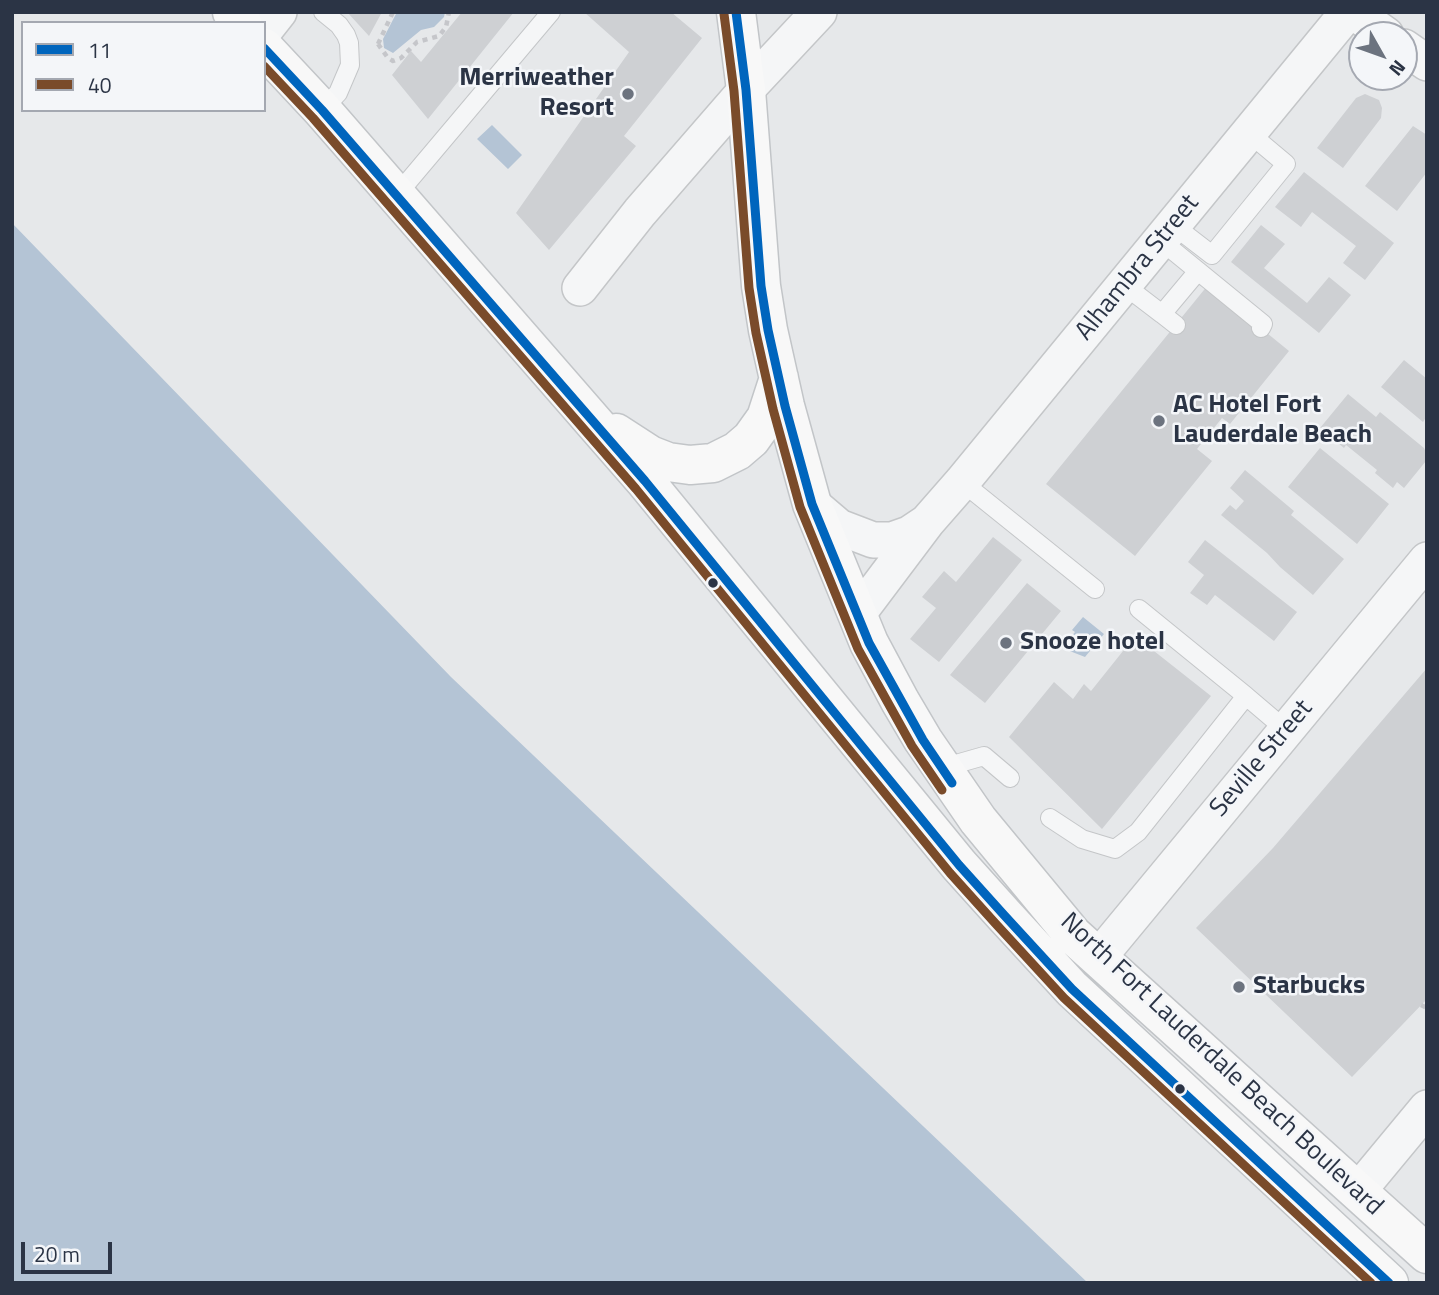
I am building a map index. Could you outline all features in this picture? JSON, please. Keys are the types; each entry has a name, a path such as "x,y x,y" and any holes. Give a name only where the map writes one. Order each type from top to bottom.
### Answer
{"main road":[{"name":"North Fort Lauderdale Beach Boulevard","path":"737,12 746,90 761,286 779,379 812,504 869,643 900,701 923,740 986,831 1073,935 1427,1254"},
{"name":"North Fort Lauderdale Beach Boulevard","path":"266,50 588,415 726,578 959,865 1072,989 1389,1283"},
{"path":"588,415 650,455 690,465 713,463 737,451 751,439 766,418 779,379"}],"street":[{"path":"266,28 279,12"},
{"path":"580,288 640,212 746,90 819,12"},
{"name":"Alhambra Street","path":"857,615 927,522 1348,12"},
{"name":"Alhambra Street","path":"812,504 839,527 873,540 892,540 909,534 927,522"},
{"name":"Seville Street","path":"1098,958 1427,560"},
{"path":"1359,1190 1427,1108"}],"lane":[{"path":"321,110 338,93 350,65 346,35 340,25 323,12"},
{"path":"396,197 551,12"},
{"path":"1166,233 1212,255 1286,164 1249,133"},
{"path":"1166,233 1198,271 1263,324 1261,328"},
{"path":"1124,285 1169,319 1198,271"},
{"path":"962,482 1095,589"},
{"path":"1139,609 1286,730"},
{"path":"1050,818 1082,839 1115,849 1138,832 1246,696"},
{"path":"942,768 984,756 1010,778"}],"path":[{"path":"393,12 378,44 393,61 401,58 417,42 439,36 446,27 449,12"},
{"path":"1421,1004 1427,1008"}],"water":[{"path":"397,12 445,12 444,17 434,27 421,30 393,53 384,48 383,39"},
{"path":"492,125 522,155 508,169 477,139"},
{"path":"12,223 451,677 1088,1283 12,1283"},
{"path":"1083,617 1104,634 1085,657 1062,648"}],"building":[{"path":"347,12 382,12 369,36"},
{"path":"462,12 514,12 428,119 392,75 411,51 421,62"},
{"name":"Merriweather Resort","path":"584,12 671,12 702,38 624,136 636,146 549,250 516,213 629,52"},
{"path":"1365,94 1379,100 1381,118 1343,168 1317,148 1356,98"},
{"path":"1413,126 1427,135 1427,172 1397,211 1365,186"},
{"path":"1304,172 1394,243 1365,280 1343,263 1356,246 1312,212 1301,227 1275,207"},
{"path":"1261,225 1285,244 1264,268 1307,303 1329,277 1351,295 1319,333 1231,262"},
{"name":"AC Hotel Fort Lauderdale Beach","path":"1208,285 1289,351 1230,424 1222,418 1197,449 1212,461 1135,556 1046,484"},
{"path":"1404,360 1427,379 1427,421 1425,419 1423,422 1381,387"},
{"path":"1348,394 1376,417 1380,412 1424,448 1426,461 1404,488 1397,482 1393,488 1375,473 1377,470 1320,428"},
{"path":"1320,448 1389,504 1357,544 1288,487"},
{"path":"1245,470 1294,511 1291,515 1344,559 1313,595 1221,515 1230,505 1236,510 1244,501 1230,488"},
{"path":"993,537 1022,560 939,662 910,639 936,608 922,597 944,571 956,582"},
{"path":"1205,540 1297,612 1274,641 1215,595 1207,605 1190,593 1204,575 1188,562"},
{"name":"Snooze hotel","path":"1027,583 1061,611 985,703 950,675"},
{"path":"1135,636 1211,696 1102,829 1009,737 1054,682 1073,699 1084,684 1091,691"},
{"path":"1427,668 1427,999 1352,1077 1196,928 1273,848"}],"transit line":[{"name":"11","path":"736,12 746,90 761,286 785,406 812,504 869,643 923,740 952,783"},
{"name":"40","path":"724,14 734,91 749,288 773,409 800,507 858,649 912,746 942,790"},
{"name":"11","path":"266,50 322,110 645,481 959,865 1004,915 1072,989 1389,1283"},
{"name":"40","path":"266,68 313,118 636,489 950,873 995,923 1064,998 1371,1283"}],"place":[{"name":"Merriweather Resort","path":"628,94"},
{"name":"AC Hotel Fort Lauderdale Beach","path":"1159,421"},
{"name":"Snooze hotel","path":"1006,643"},
{"name":"Starbucks","path":"1239,987"}]}
